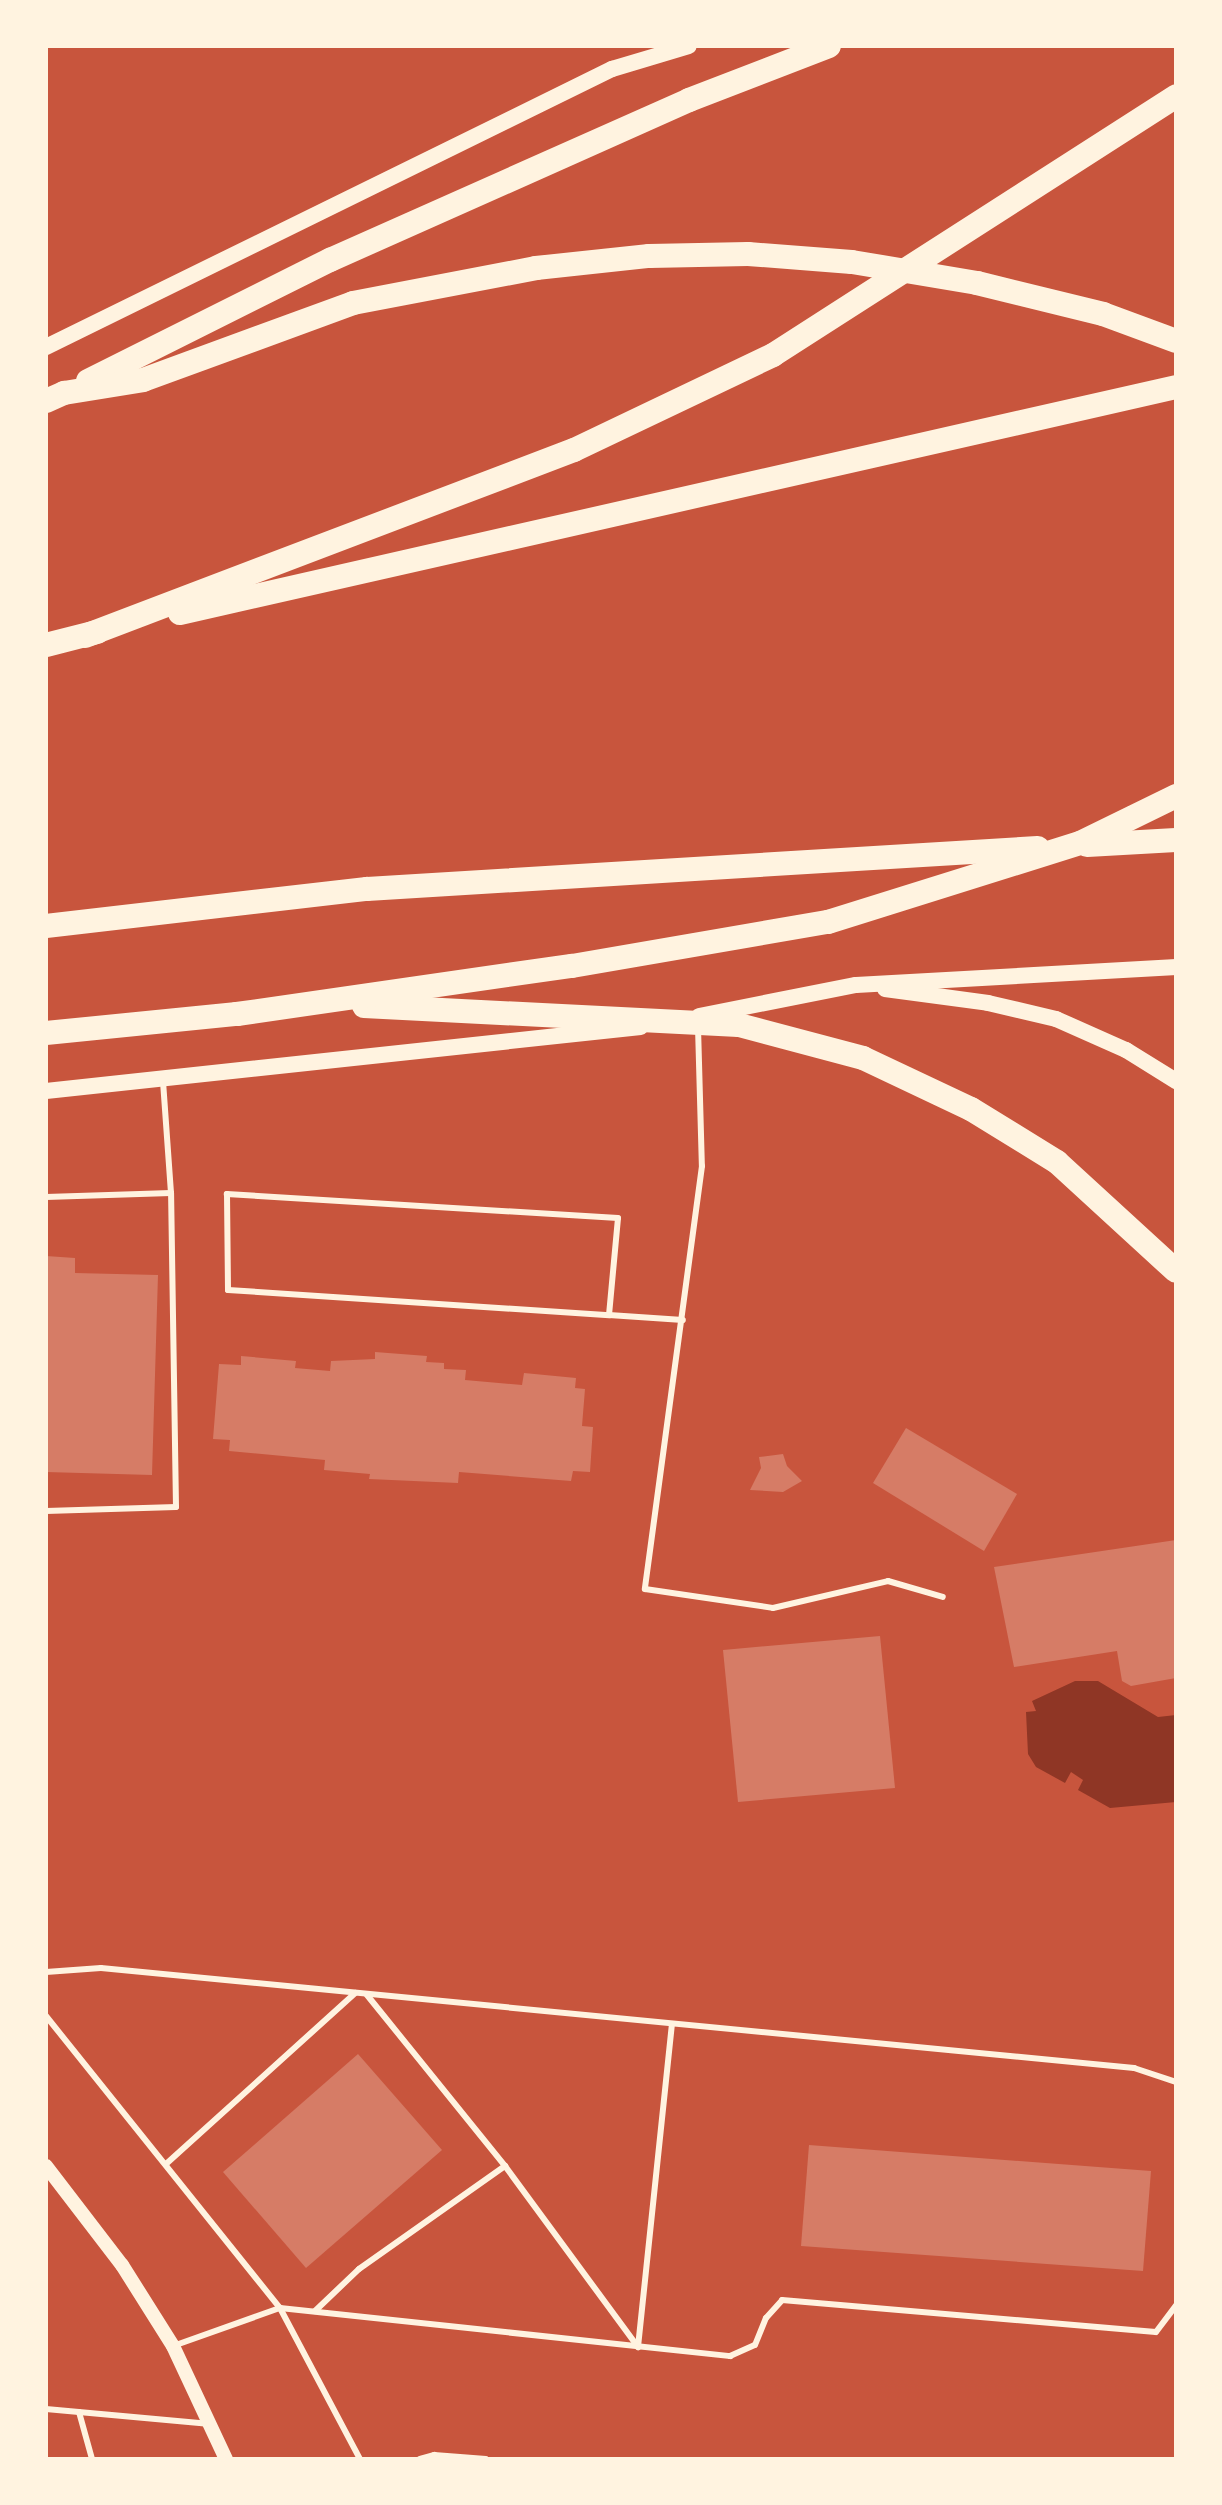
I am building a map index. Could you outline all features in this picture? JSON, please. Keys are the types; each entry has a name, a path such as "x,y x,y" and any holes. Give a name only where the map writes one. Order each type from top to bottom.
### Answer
{"highway":[{"path":"55,397 344,253 689,100 829,46"},
{"path":"85,636 574,450 773,355 1176,96"},
{"path":"55,397 143,380 353,303 536,268 649,256 748,254 852,262 977,283 1103,314 1176,341"},
{"path":"46,645 1176,387"},
{"path":"46,1033 305,1003 638,957 828,922 1080,843 1176,796"},
{"path":"46,926 367,889 1176,840"},
{"path":"305,1003 739,1025 863,1058 971,1109 1057,1162 1176,1271"}],"main road":[{"path":"46,347 658,46"},
{"path":"612,69 689,46"},
{"path":"46,1091 608,1033 856,985 1176,967"},
{"path":"856,985 988,1003 1056,1019 1126,1050 1176,1081"}],"street":[{"path":"46,2166 122,2265 173,2346 226,2459"}],"lane":[{"path":"697,1016 702,1166 645,1589 773,1608 888,1581 943,1597"},
{"path":"46,1511 176,1507 171,1193 163,1081"},
{"path":"46,1197 171,1193"},
{"path":"609,1315 618,1218 227,1194 228,1290 683,1320"},
{"path":"46,1972 101,1968 1134,2068 1176,2082"},
{"path":"166,2164 355,1993"},
{"path":"367,1995 505,2166 638,2347"},
{"path":"46,2016 280,2308 360,2459"},
{"path":"638,2347 672,2025"},
{"path":"315,2312 359,2269 505,2166"},
{"path":"173,2346 280,2308 730,2356 755,2345 766,2318 782,2300 1156,2332 1176,2305"},
{"path":"46,2409 212,2424"},
{"path":"79,2412 92,2459"},
{"path":"420,2459 434,2455 486,2459"}],"shaded area":[{"path":"1075,1681 1098,1681 1158,1717 1176,1715 1176,1802 1110,1808 1078,1790 1083,1780 1071,1772 1065,1783 1036,1767 1028,1754 1026,1712 1036,1711 1032,1701"}],"building":[{"path":"46,1256 75,1258 75,1273 158,1275 152,1475 46,1472"},
{"path":"375,1352 427,1356 426,1362 444,1363 444,1369 466,1370 465,1380 522,1385 524,1373 576,1378 575,1388 585,1389 582,1426 593,1427 590,1472 573,1471 571,1481 459,1472 458,1483 369,1479 370,1474 324,1470 325,1460 229,1451 230,1440 213,1439 219,1364 241,1365 241,1356 296,1361 295,1368 330,1371 331,1361 375,1359"},
{"path":"906,1428 1017,1494 984,1551 873,1483"},
{"path":"783,1454 787,1466 802,1481 783,1492 750,1490 761,1468 759,1457"},
{"path":"1176,1540 1176,1678 1131,1686 1122,1681 1117,1651 1014,1667 994,1567"},
{"path":"880,1636 895,1788 738,1802 723,1650"},
{"path":"358,2054 442,2150 306,2268 223,2172"},
{"path":"809,2145 1151,2171 1143,2271 801,2246"}]}
